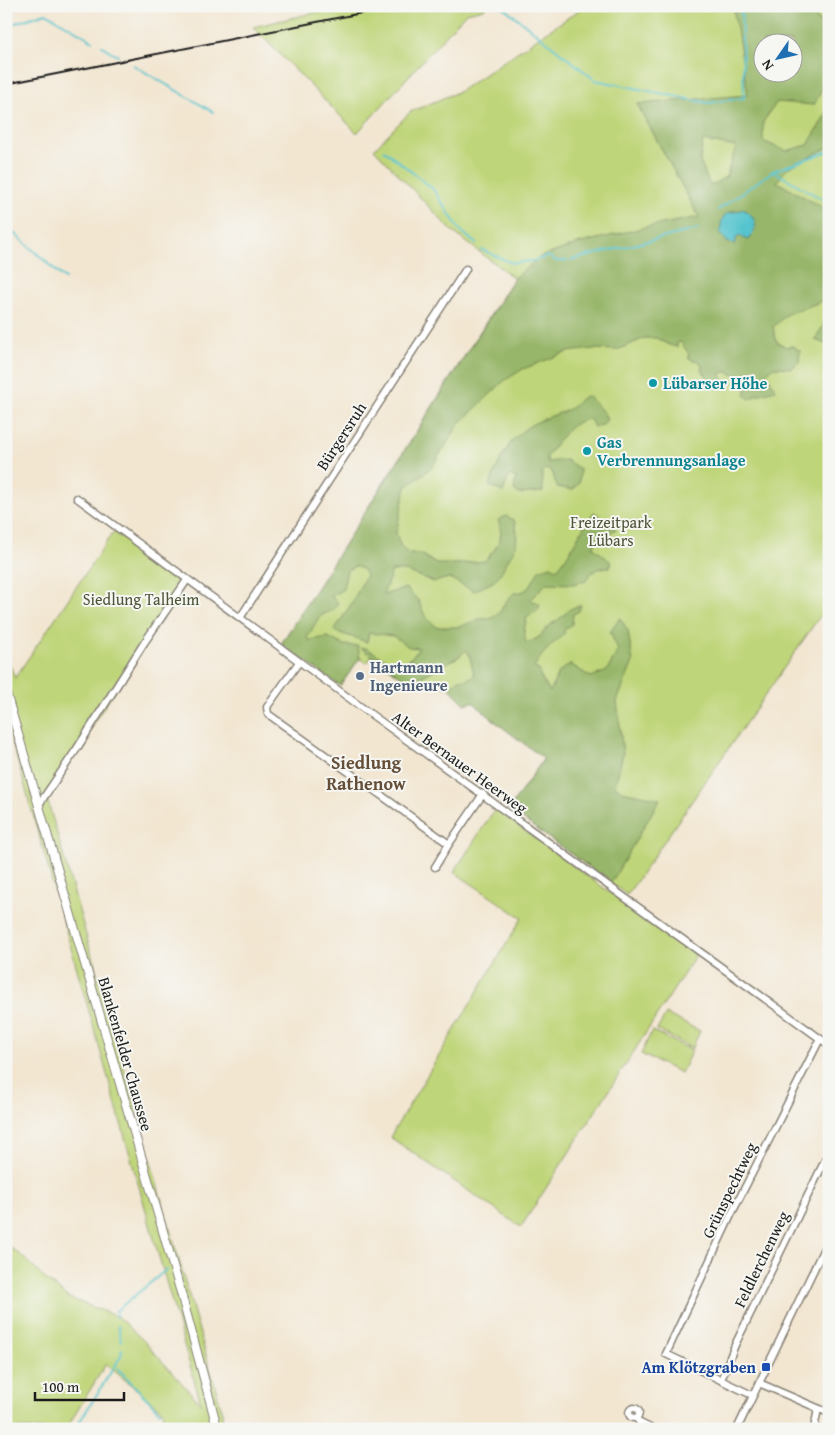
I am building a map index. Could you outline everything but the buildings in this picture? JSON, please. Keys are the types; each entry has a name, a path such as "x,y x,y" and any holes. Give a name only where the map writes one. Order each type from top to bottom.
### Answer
{"street":[{"name":"Bürgersruh","path":"240,618 466,269"},
{"name":"Alter Bernauer Heerweg","path":"77,498 299,662 829,1045"},
{"path":"40,803 187,580"},
{"path":"299,662 267,707 268,714 449,844"},
{"name":"Blankenfelder Chaussee","path":"6,693 40,803 181,1293 215,1426"},
{"path":"435,868 483,794"},
{"name":"Grünspechtweg","path":"721,1380 666,1354 732,1213 820,1039"},
{"name":"Feldlerchenweg","path":"721,1380 739,1337 829,1152"},
{"path":"736,1429 829,1238"},
{"path":"721,1380 752,1395"},
{"path":"759,1383 829,1413"},
{"path":"814,1429 818,1408"},
{"path":"636,1418 640,1423 649,1427"}],"green space":[{"path":"343,6 486,6 484,9 466,13 357,133 253,27"},
{"name":"Freizeitpark Lübars","path":"585,6 829,6 829,603 627,895 509,809 544,758 497,723 473,702 465,704 449,688 410,683 372,656 367,663 360,658 340,686 281,644 514,278 452,231 374,149 410,112 460,91"},
{"path":"733,6 809,6 829,37 829,83 826,82 814,105 777,102 763,122 763,141 786,151 808,145 829,109 829,147 787,168 777,182 829,211 829,304 823,301 787,314 773,327 776,341 786,347 793,346 800,351 799,362 792,368 774,367 766,373 776,390 756,395 750,399 745,395 747,385 731,373 724,372 720,374 723,379 721,383 715,383 713,380 707,382 707,376 701,370 702,365 698,360 693,361 688,357 689,354 681,342 677,343 677,347 656,338 645,338 617,350 593,349 567,352 523,369 504,381 459,424 432,467 406,487 396,533 401,547 409,554 421,554 436,564 485,561 499,542 501,533 498,520 506,516 514,520 517,532 516,546 500,574 493,582 474,591 449,578 434,582 405,571 392,571 383,595 406,588 418,600 426,618 437,627 459,627 479,619 492,618 500,612 506,601 514,593 527,589 539,570 551,566 557,569 594,512 616,529 598,540 593,547 611,562 610,567 596,570 586,581 573,584 547,583 531,599 540,605 538,610 527,617 524,630 526,644 539,637 551,624 570,609 581,605 579,611 573,614 572,624 564,630 564,634 543,654 534,668 539,670 540,676 550,692 558,673 570,664 591,677 607,671 618,650 610,632 620,618 628,631 633,662 617,701 623,754 615,786 622,791 660,799 611,883 509,809 544,759 473,702 465,704 449,688 459,679 467,679 474,674 469,654 466,650 460,656 410,683 361,648 366,648 397,666 412,657 419,648 409,647 393,636 369,633 367,642 334,631 353,601 366,575 362,569 356,566 347,570 343,589 331,597 338,602 334,609 319,617 307,638 309,640 328,637 343,645 358,646 360,658 340,686 281,644 515,278 540,257 577,244 646,227 699,217 637,104 748,95","holes":["703,141 736,147 726,177 710,186 700,161","731,211 739,211 755,227 749,239 747,240 739,235 736,239"]},
{"path":"829,315 829,345 815,340"},
{"path":"588,396 604,413 607,419 603,425 594,427 590,419 577,423 571,427 547,456 547,462 566,460 580,469 579,482 573,490 557,487 552,471 546,469 542,473 543,492 519,494 514,490 516,477 509,476 503,492 489,486 497,466 512,441 519,434 537,422 569,409 582,398"},
{"name":"Siedlung Talheim","path":"114,531 185,584 46,795 222,1411 223,1424 188,1424 184,1429 162,1429 161,1421 164,1412 106,1364 66,1429 6,1429 6,1244 67,1297 118,1317 142,1339 201,1404 6,720 6,655 15,678"},
{"path":"495,809 696,955 521,1227 390,1137 522,918 454,872"},
{"path":"666,1014 700,1031 692,1048 657,1030"},
{"path":"652,1031 692,1050 681,1073 641,1054"}],"water":[{"path":"743,209 754,220 754,232 747,240 739,235 735,244 727,242 720,232 722,219 726,214"}],"waterway":[{"path":"502,6 595,80 708,103 744,98 741,6"},
{"path":"6,26 46,13 93,41"},
{"path":"102,46 118,56"},
{"path":"133,65 213,112"},
{"path":"384,150 433,189 460,230 476,244"},
{"path":"718,210 773,171 829,151"},
{"path":"773,171 829,203"},
{"path":"6,226 65,279"},
{"path":"571,260 698,229"},
{"path":"482,250 512,263 533,261 548,256 556,261 567,261"},
{"path":"116,1317 116,1311 166,1270"},
{"path":"118,1326 121,1341"},
{"path":"75,1429 121,1356 122,1349"},
{"path":"115,1366 160,1412"}],"railway":[{"path":"6,84 397,6"}],"place":[{"name":"Lübarser Höhe","path":"653,383"},
{"name":"Gas Verbrennungsanlage","path":"587,451"},
{"name":"Hartmann Ingenieure","path":"360,676"},
{"name":"Am Klötzgraben","path":"766,1367"}],"district":[{"name":"Siedlung Rathenow","path":"366,773"}]}
